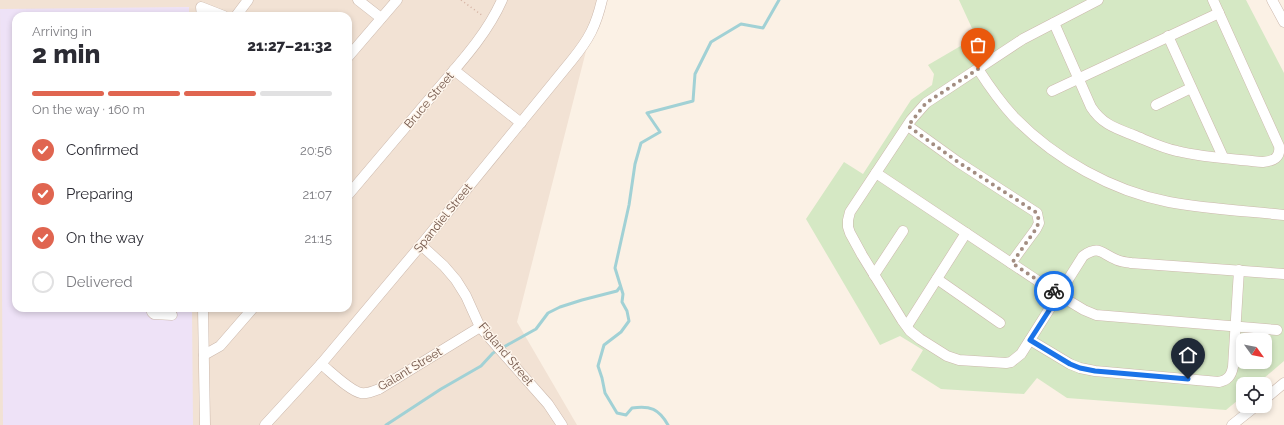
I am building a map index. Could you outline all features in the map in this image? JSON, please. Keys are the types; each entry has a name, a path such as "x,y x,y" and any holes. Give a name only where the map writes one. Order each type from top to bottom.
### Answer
{"street":[{"path":"239,12 248,0"},
{"path":"358,0 381,18"},
{"path":"352,52 397,0"},
{"name":"Bruce Street","path":"352,189 454,70 491,22 502,0"},
{"name":"Spandiel Street","path":"265,425 321,364 521,124 585,43 593,30 602,0"},
{"path":"1098,0 1023,40 926,103 908,126 850,212 848,220 850,233 874,275 907,326 920,339 947,356 959,360 1006,363 1011,362 1021,354 1083,256 1089,251 1101,250 1120,261 1284,274"},
{"path":"1054,23 1095,113 1099,118 1110,125 1176,151 1223,158 1263,162 1271,161 1276,158 1280,150 1279,146 1213,0"},
{"path":"1272,0 1284,22"},
{"path":"199,8 212,12"},
{"path":"1052,90 1219,13"},
{"path":"1168,36 1223,158"},
{"path":"978,69 996,96 1014,117 1037,138 1065,158 1095,176 1131,192 1169,202 1284,215"},
{"path":"454,70 521,124"},
{"path":"1156,105 1191,88"},
{"path":"908,126 958,162 1037,213 1039,223 1012,263"},
{"path":"876,173 1059,295 1084,310 1096,315 1277,330"},
{"path":"874,275 904,231"},
{"path":"907,326 966,233"},
{"name":"Figland Street","path":"421,245 456,280 466,296 480,326 548,404 562,425"},
{"path":"1030,340 1070,364 1080,368 1095,371 1219,382 1224,381 1232,374 1239,270"},
{"path":"937,280 1000,323"},
{"path":"152,312 154,314 172,315"},
{"path":"203,312 205,425"},
{"path":"204,355 220,346 249,312"},
{"name":"Galant Street","path":"321,364 353,390 361,393 368,393 379,389 480,326"},
{"path":"1272,393 1284,383"},
{"path":"1232,425 1247,413"}],"path":[{"path":"462,0 491,22"}],"shaded area":[{"path":"0,0 599,0 517,322 577,425 0,425"},
{"path":"189,7 189,12 12,12 12,312 192,312 193,425 3,425 0,9"}],"green space":[{"path":"959,0 1246,0 1284,73 1284,361 1265,377 1236,377 1236,402 1226,410 1067,398 1037,378 1024,394 941,389 911,370 923,350 900,336 880,345 806,219 844,162 863,174 911,100 932,85 934,74 928,65 976,37"}],"waterway":[{"path":"668,425 661,415 649,408 632,408 626,415 617,413 605,393 598,366 604,345 621,332 629,321 627,311 622,302 623,294 615,268 629,205 635,164 641,143 660,132 647,113 693,101 695,74 711,42 741,24 763,28 779,0"},
{"path":"386,425 441,389 481,366 493,353 536,329 548,313 560,307 617,291 620,287"}],"way so far":[{"path":"978,69 926,103 911,120 908,126 958,162 1037,213 1039,223 1012,263 1054,291"}],"route":[{"path":"1054,291 1059,295 1030,340 1070,364 1080,368 1095,371 1188,379"}]}
